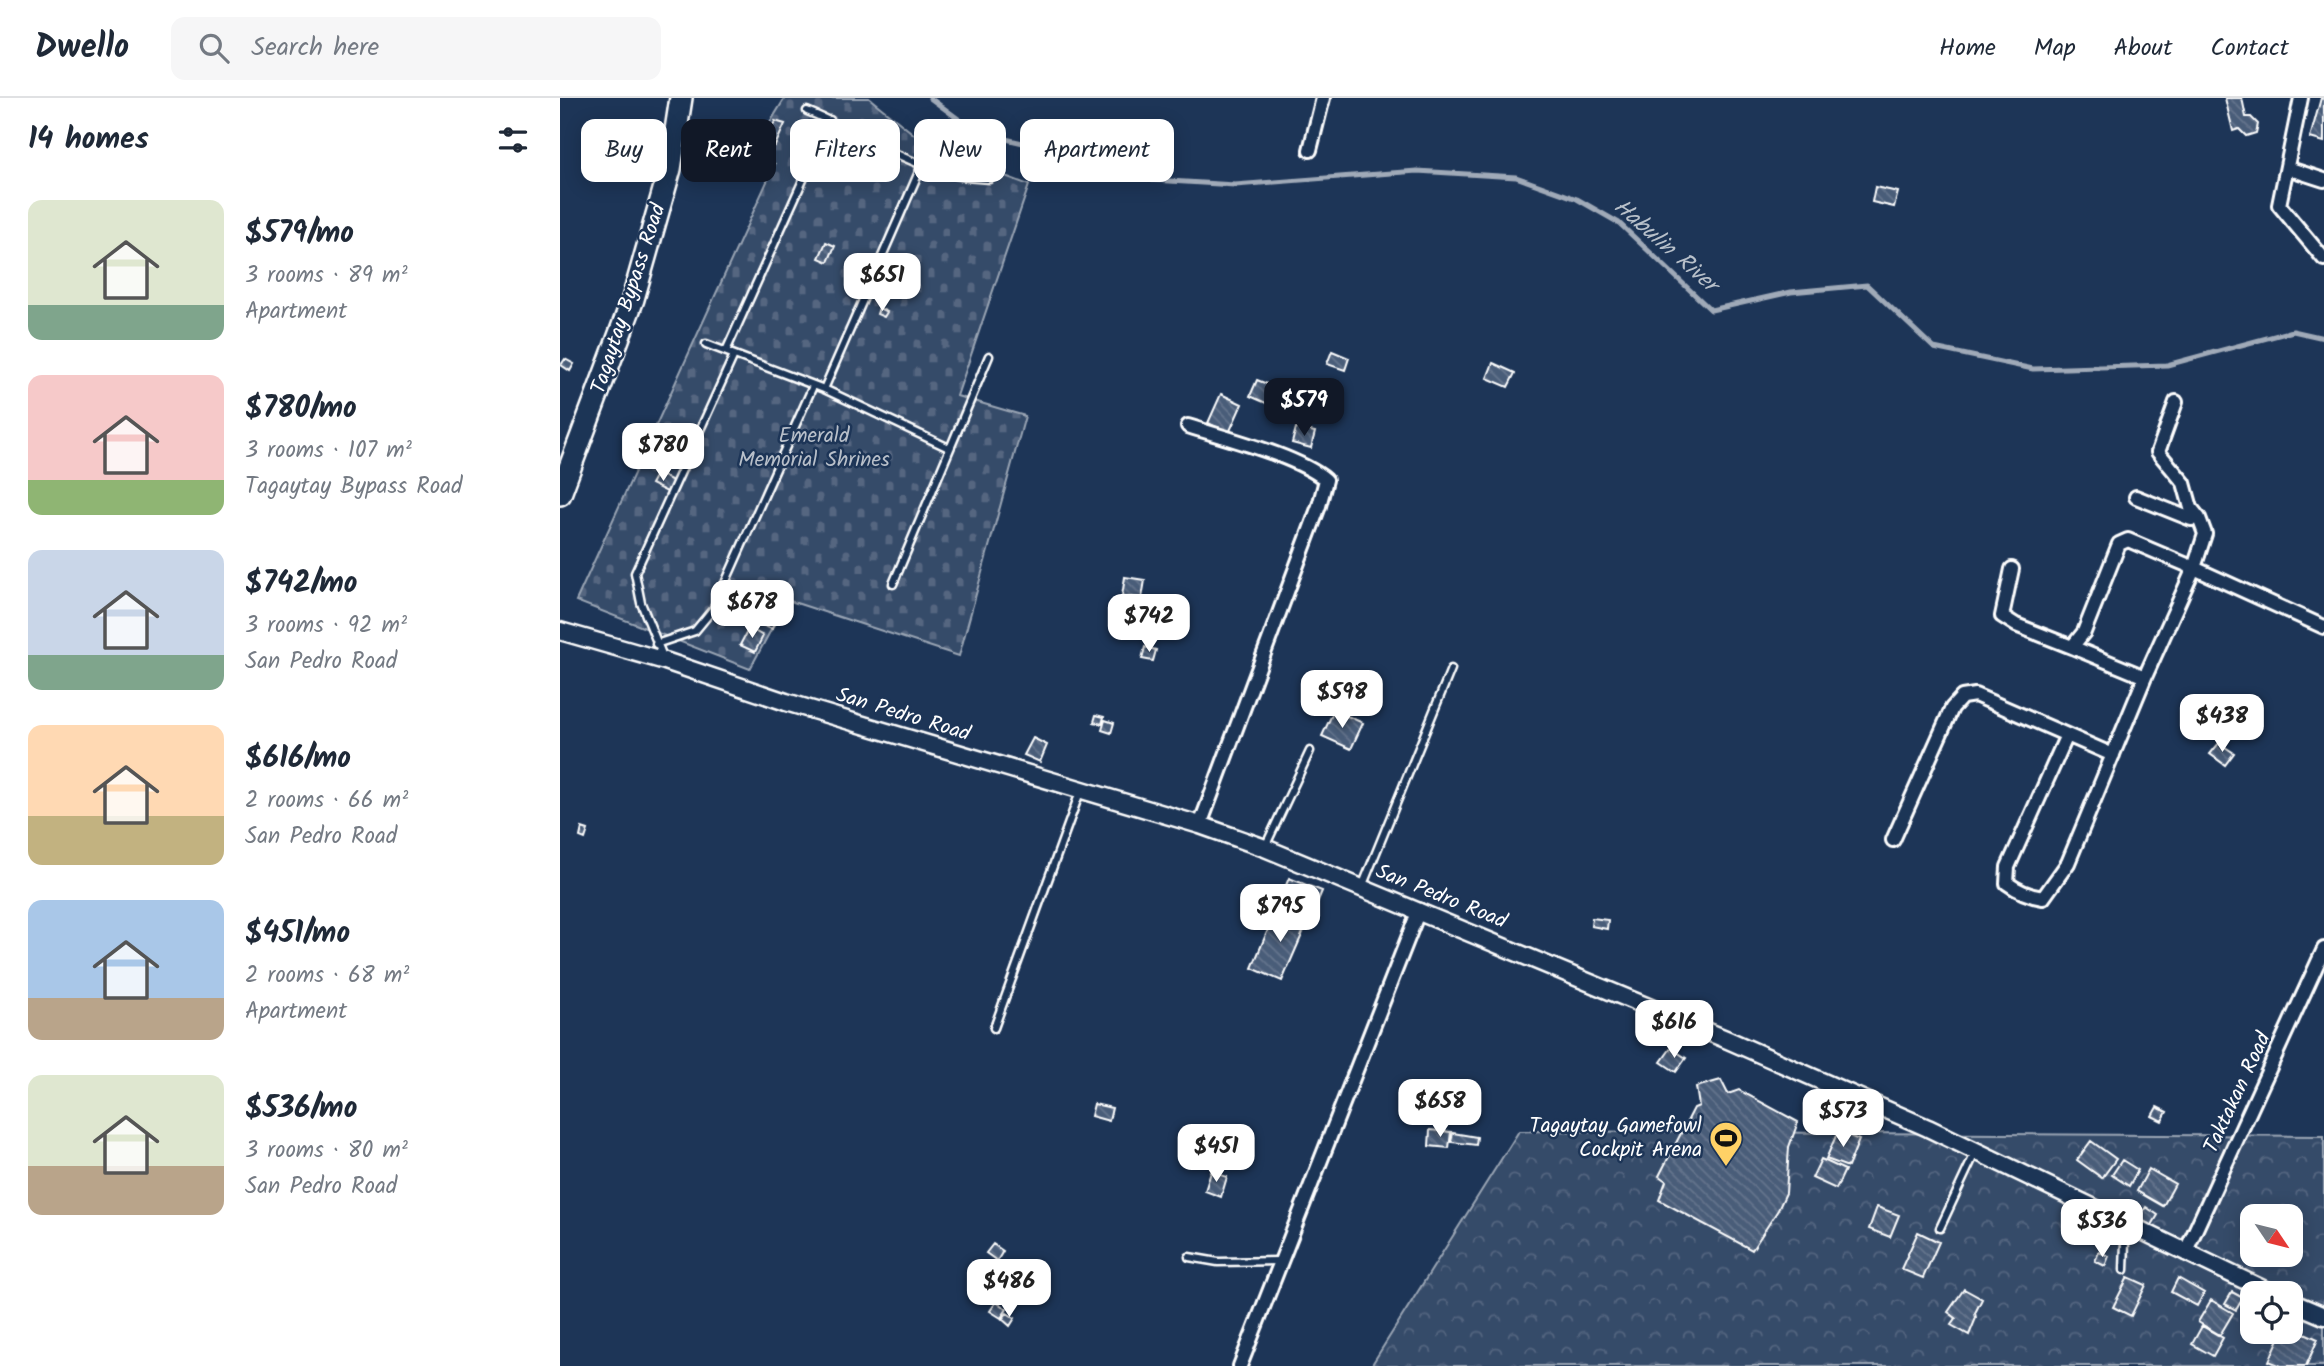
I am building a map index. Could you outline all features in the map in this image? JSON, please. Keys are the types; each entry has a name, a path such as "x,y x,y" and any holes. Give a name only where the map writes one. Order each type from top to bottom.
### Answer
{"main road":[{"name":"Tagaytay Bypass Road","path":"560,494 633,299 670,169 681,98"}],"street":[{"path":"2301,98 2279,205 2324,259"},
{"path":"1310,150 1317,100"},
{"path":"2287,168 2324,180"},
{"path":"2067,735 2008,867 2007,883 2019,892 2043,898 2068,863 2145,677 2194,568 2204,534 2199,519 2191,508 2184,483 2158,452 2176,402"},
{"path":"1188,426 1278,456 1315,471 1325,480 1318,506 1200,825"},
{"path":"2136,497 2191,519 2199,519"},
{"path":"2072,647 2084,632 2119,544 2128,540 2324,627"},
{"path":"2012,569 2002,616 2016,625 2145,677"},
{"name":"San Pedro Road","path":"560,631 665,661 786,702 1200,825 1265,848 1741,1045 1976,1151 2245,1281"},
{"path":"1893,840 1952,708 1962,697 1975,695 2113,755"},
{"path":"1240,1366 1419,911"},
{"name":"Taktakan Road","path":"2185,1253 2324,949"},
{"path":"2303,1307 2324,1316"}],"lane":[{"path":"807,111 827,119"},
{"path":"726,351 802,182"},
{"path":"824,390 915,182"},
{"path":"706,344 824,390 949,448"},
{"path":"665,661 641,603 635,573 734,355"},
{"path":"893,584 989,356"},
{"path":"656,644 695,631 714,608 813,386"},
{"path":"1362,887 1451,669"},
{"path":"1265,848 1310,751"},
{"path":"994,1028 1081,790"},
{"path":"1940,1228 1976,1151"},
{"path":"2124,1270 2125,1242 2132,1227"},
{"path":"1188,1258 1218,1262 1280,1261"}],"green space":[{"name":"Emerald Memorial Shrines","path":"785,98 869,98 895,119 790,119 790,182 900,182 900,123 914,134 914,182 1006,182 1006,176 1029,185 957,396 1025,416 959,656 787,600 750,669 576,601 767,182 776,182 776,119 772,119"},
{"path":"1519,1131 2324,1136 2324,1366 1371,1366"}],"building":[{"path":"2225,98 2242,98 2246,117 2251,117 2258,124 2256,133 2246,136 2239,129 2233,131"},
{"path":"2321,98 2324,99 2324,142 2310,138"},
{"path":"776,121 785,124 776,144"},
{"path":"1875,187 1898,192 1894,207 1872,202"},
{"path":"826,242 835,246 828,262 819,258"},
{"path":"879,308 887,312 884,317 877,314"},
{"path":"1332,351 1349,358 1345,370 1327,364"},
{"path":"565,359 574,364 570,371 561,365"},
{"path":"1493,363 1515,373 1508,387 1487,378"},
{"path":"1257,380 1282,390 1275,407 1250,396"},
{"path":"1221,394 1242,404 1229,433 1208,423"},
{"path":"1296,428 1315,432 1311,448 1292,443"},
{"path":"657,473 675,482 669,493 651,484"},
{"path":"1125,577 1145,580 1142,598 1122,596"},
{"path":"743,588 782,603 772,629 733,614"},
{"path":"749,628 763,636 755,652 740,645"},
{"path":"1145,647 1156,650 1153,661 1142,659"},
{"path":"1334,710 1363,723 1351,749 1322,736"},
{"path":"1096,715 1104,717 1102,724 1094,722"},
{"path":"1105,720 1114,723 1111,733 1102,730"},
{"path":"1033,738 1047,745 1040,762 1024,755"},
{"path":"2219,743 2234,753 2225,765 2210,754"},
{"path":"582,828 588,830 585,839 580,837"},
{"path":"1289,878 1322,891 1310,920 1277,907"},
{"path":"1277,908 1308,921 1282,981 1252,968"},
{"path":"1592,918 1608,920 1607,929 1591,926"},
{"path":"1671,1048 1686,1058 1676,1072 1661,1062"},
{"name":"Tagaytay Gamefowl Cockpit Arena","path":"1721,1080 1728,1094 1739,1090 1798,1122 1789,1147 1786,1193 1752,1250 1659,1200 1666,1181 1659,1176 1694,1108 1699,1106 1696,1087"},
{"path":"1094,1104 1112,1108 1109,1121 1091,1116"},
{"path":"2157,1107 2167,1112 2162,1121 2152,1116"},
{"path":"1430,1130 1451,1132 1449,1148 1429,1146"},
{"path":"1838,1131 1859,1140 1848,1167 1826,1159"},
{"path":"1453,1133 1477,1137 1476,1145 1451,1142"},
{"path":"2091,1141 2116,1159 2102,1178 2077,1160"},
{"path":"1821,1159 1845,1170 1836,1189 1812,1178"},
{"path":"2122,1160 2138,1170 2129,1186 2112,1175"},
{"path":"2149,1169 2175,1184 2163,1206 2137,1191"},
{"path":"1211,1172 1227,1177 1221,1197 1205,1191"},
{"path":"1877,1207 1899,1215 1890,1237 1869,1229"},
{"path":"2146,1207 2158,1215 2149,1230 2136,1221"},
{"path":"1918,1232 1939,1242 1923,1278 1901,1269"},
{"path":"993,1244 1003,1251 997,1261 986,1253"},
{"path":"2099,1252 2109,1256 2105,1266 2095,1261"},
{"path":"2128,1277 2146,1285 2131,1316 2113,1307"},
{"path":"2178,1278 2204,1293 2197,1306 2171,1292"},
{"path":"1964,1289 1982,1299 1969,1335 1951,1325 1956,1318 1948,1312"},
{"path":"2232,1292 2240,1296 2236,1310 2225,1304"},
{"path":"2211,1300 2233,1313 2220,1335 2198,1322"},
{"path":"996,1302 1007,1309 1001,1318 990,1311"},
{"path":"1007,1313 1015,1318 1010,1326 1002,1319"},
{"path":"2202,1326 2223,1338 2213,1356 2192,1344"},
{"path":"2303,1332 2318,1339 2306,1366 2281,1366 2269,1361 2277,1344 2303,1344"}],"waterway":[{"name":"Habulin River","path":"930,98 976,132 1044,148 1153,180 1235,185 1417,171 1516,177 1577,199 1619,223 1711,310 1791,292 1867,285 1934,348 2033,369 2167,365 2293,331 2324,338"}],"place":[{"name":"Tagaytay Gamefowl Cockpit Arena","path":"1726,1168"}]}
